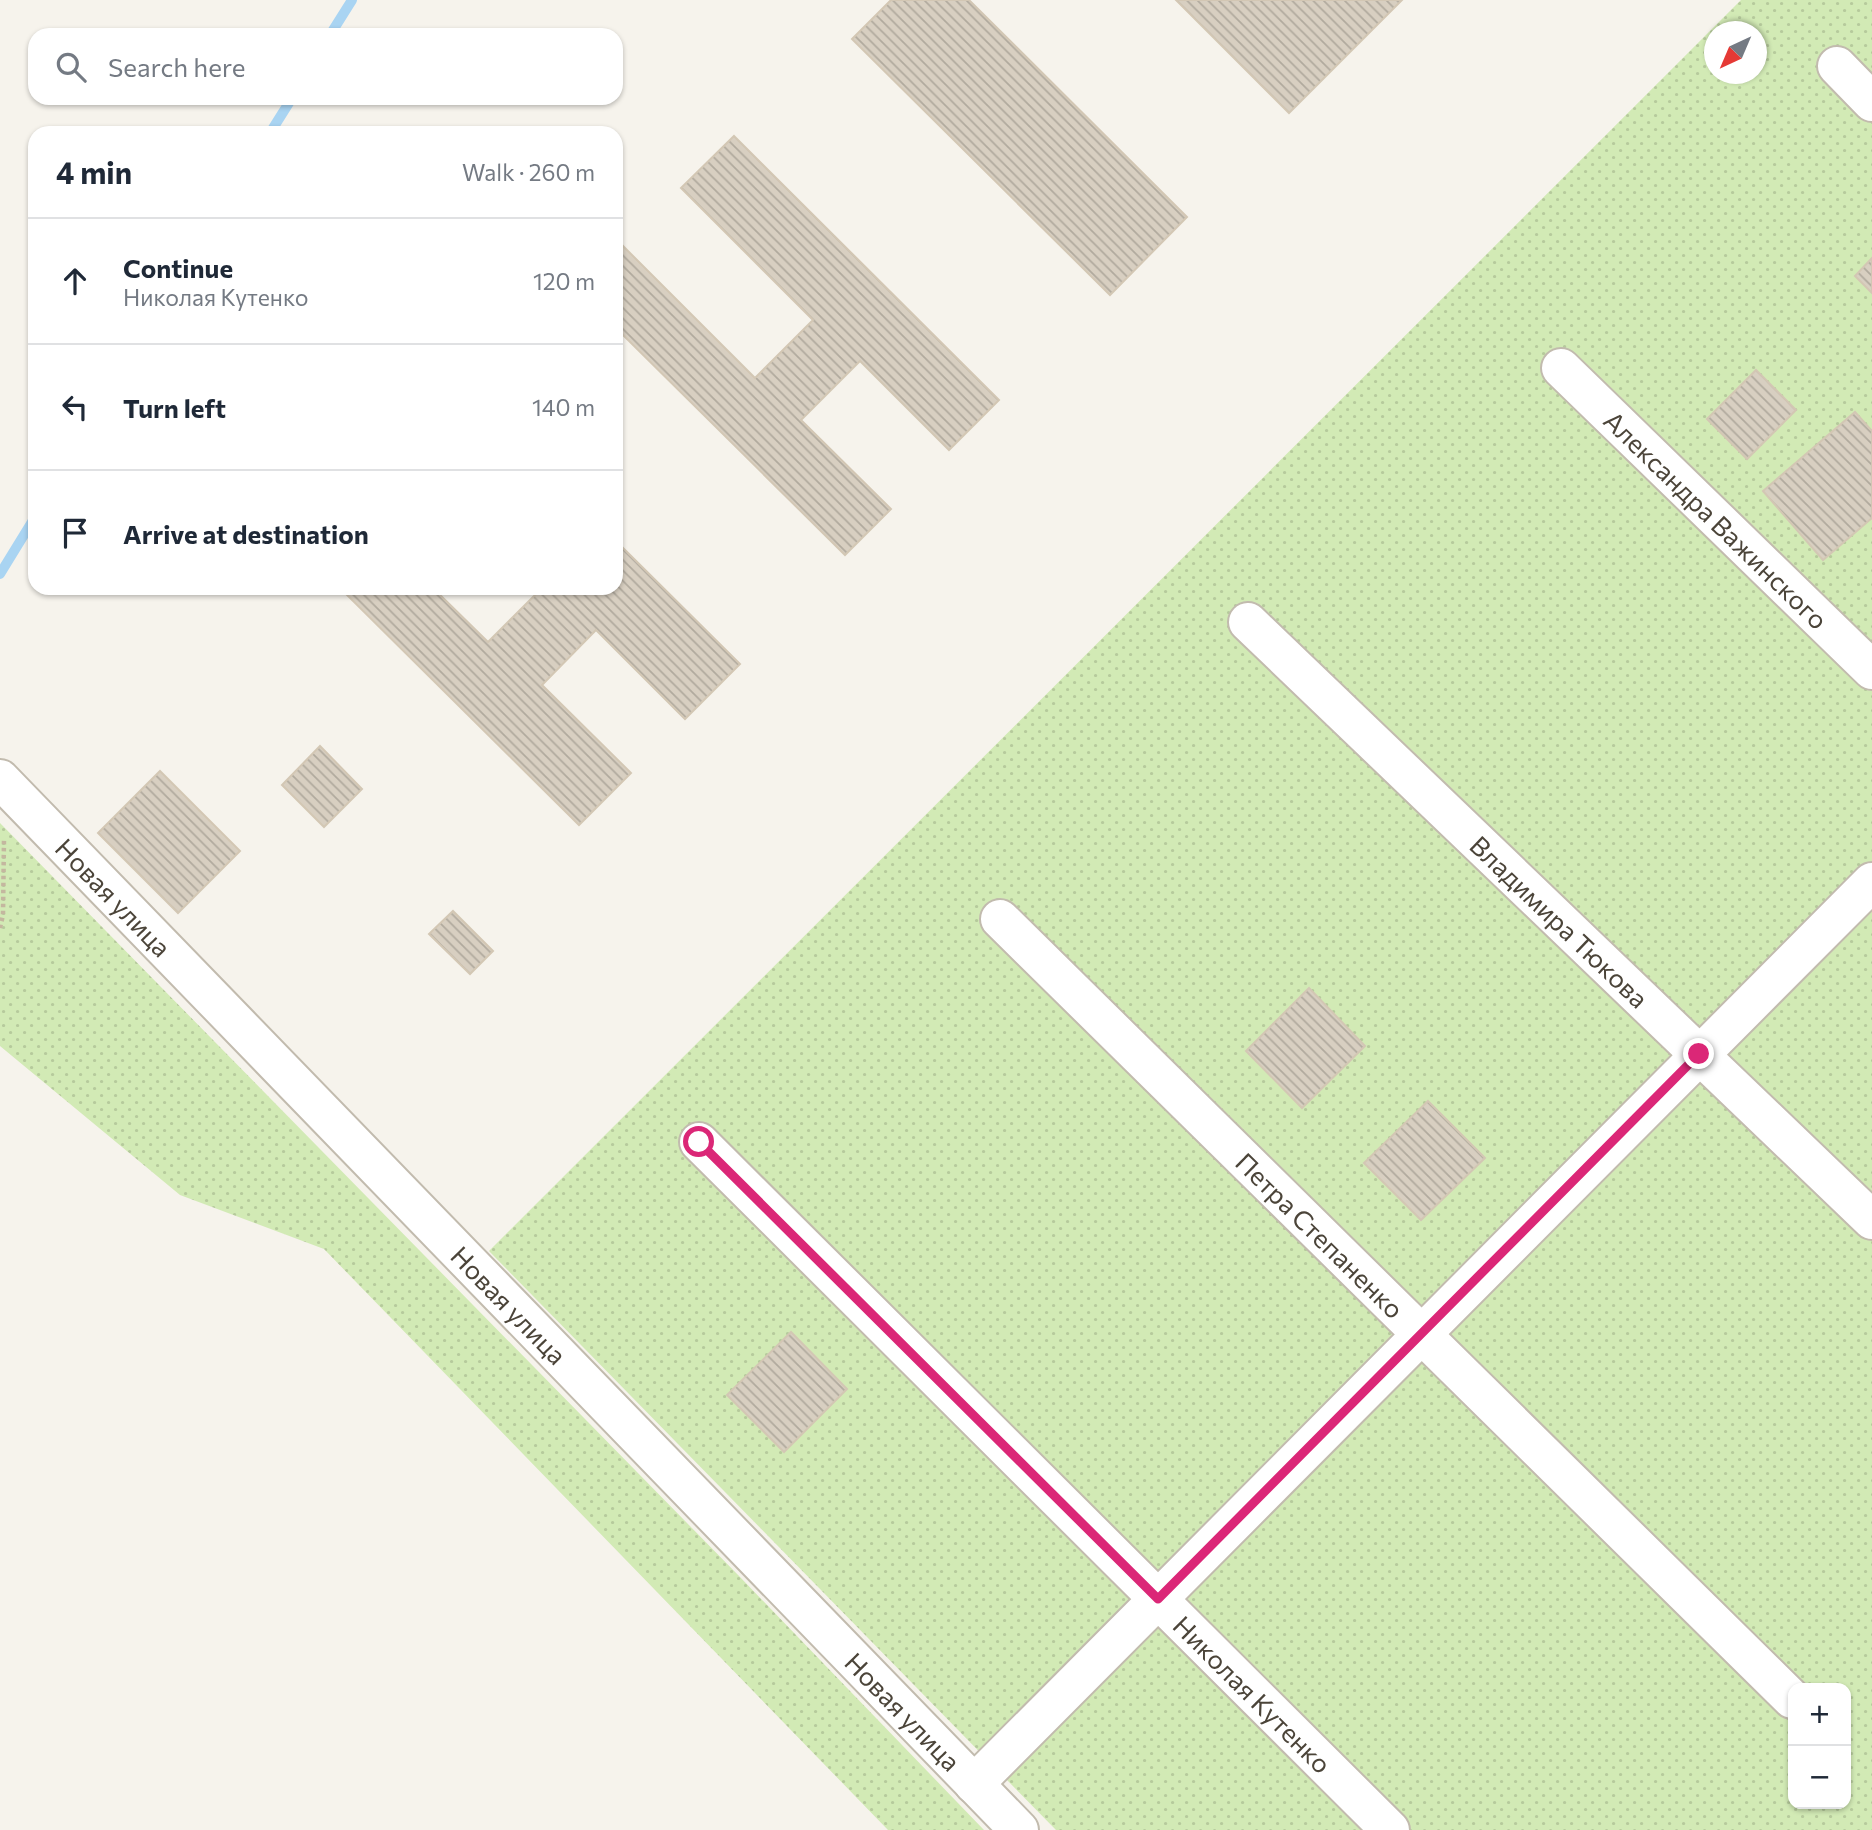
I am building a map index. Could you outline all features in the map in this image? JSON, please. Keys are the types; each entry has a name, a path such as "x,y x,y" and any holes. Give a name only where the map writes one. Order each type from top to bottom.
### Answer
{"street":[{"path":"1837,66 1872,102"},
{"name":"Александра Важинского","path":"1561,368 1872,670"},
{"name":"Владимира Тюкова","path":"1248,622 1872,1220"},
{"name":"Новая улица","path":"3,782 1019,1830"},
{"path":"974,1784 1872,882"},
{"name":"Петра Степаненко","path":"1000,919 1788,1695"},
{"name":"Николая Кутенко","path":"699,1142 1390,1830"}],"path":[{"path":"0,928 3,915 3,782"}],"green space":[{"path":"1741,0 1872,0 1872,1830 1056,1830 489,1251 1704,37 1704,84 1767,84 1767,21 1720,21"},
{"path":"0,823 740,1577 984,1830 888,1830 324,1249 180,1195 0,1046"}],"building":[{"path":"891,0 969,0 1187,217 1110,295 852,39"},
{"path":"1176,0 1402,0 1289,113"},
{"path":"734,136 999,400 949,450 860,361 801,420 891,509 845,555 623,335 623,246 755,378 813,320 681,188"},
{"path":"1872,258 1872,293 1855,276"},
{"path":"1756,370 1796,410 1747,459 1707,419"},
{"path":"1855,412 1872,431 1872,518 1823,560 1763,491"},
{"path":"623,548 740,664 685,719 596,630 542,685 631,773 579,825 347,595 440,595 488,642 535,595 623,595"},
{"path":"320,746 362,789 324,827 282,785"},
{"path":"160,771 240,851 178,913 98,833"},
{"path":"453,911 493,951 470,974 429,934"},
{"path":"1309,988 1365,1046 1302,1108 1246,1051"},
{"path":"1428,1101 1485,1158 1421,1220 1364,1163"},
{"path":"791,1332 847,1389 784,1452 727,1395"}],"waterway":[{"path":"334,28 352,0"},
{"path":"274,126 288,105"},
{"path":"0,574 28,528"}],"route":[{"path":"699,1142 1158,1599 1699,1054"}]}
